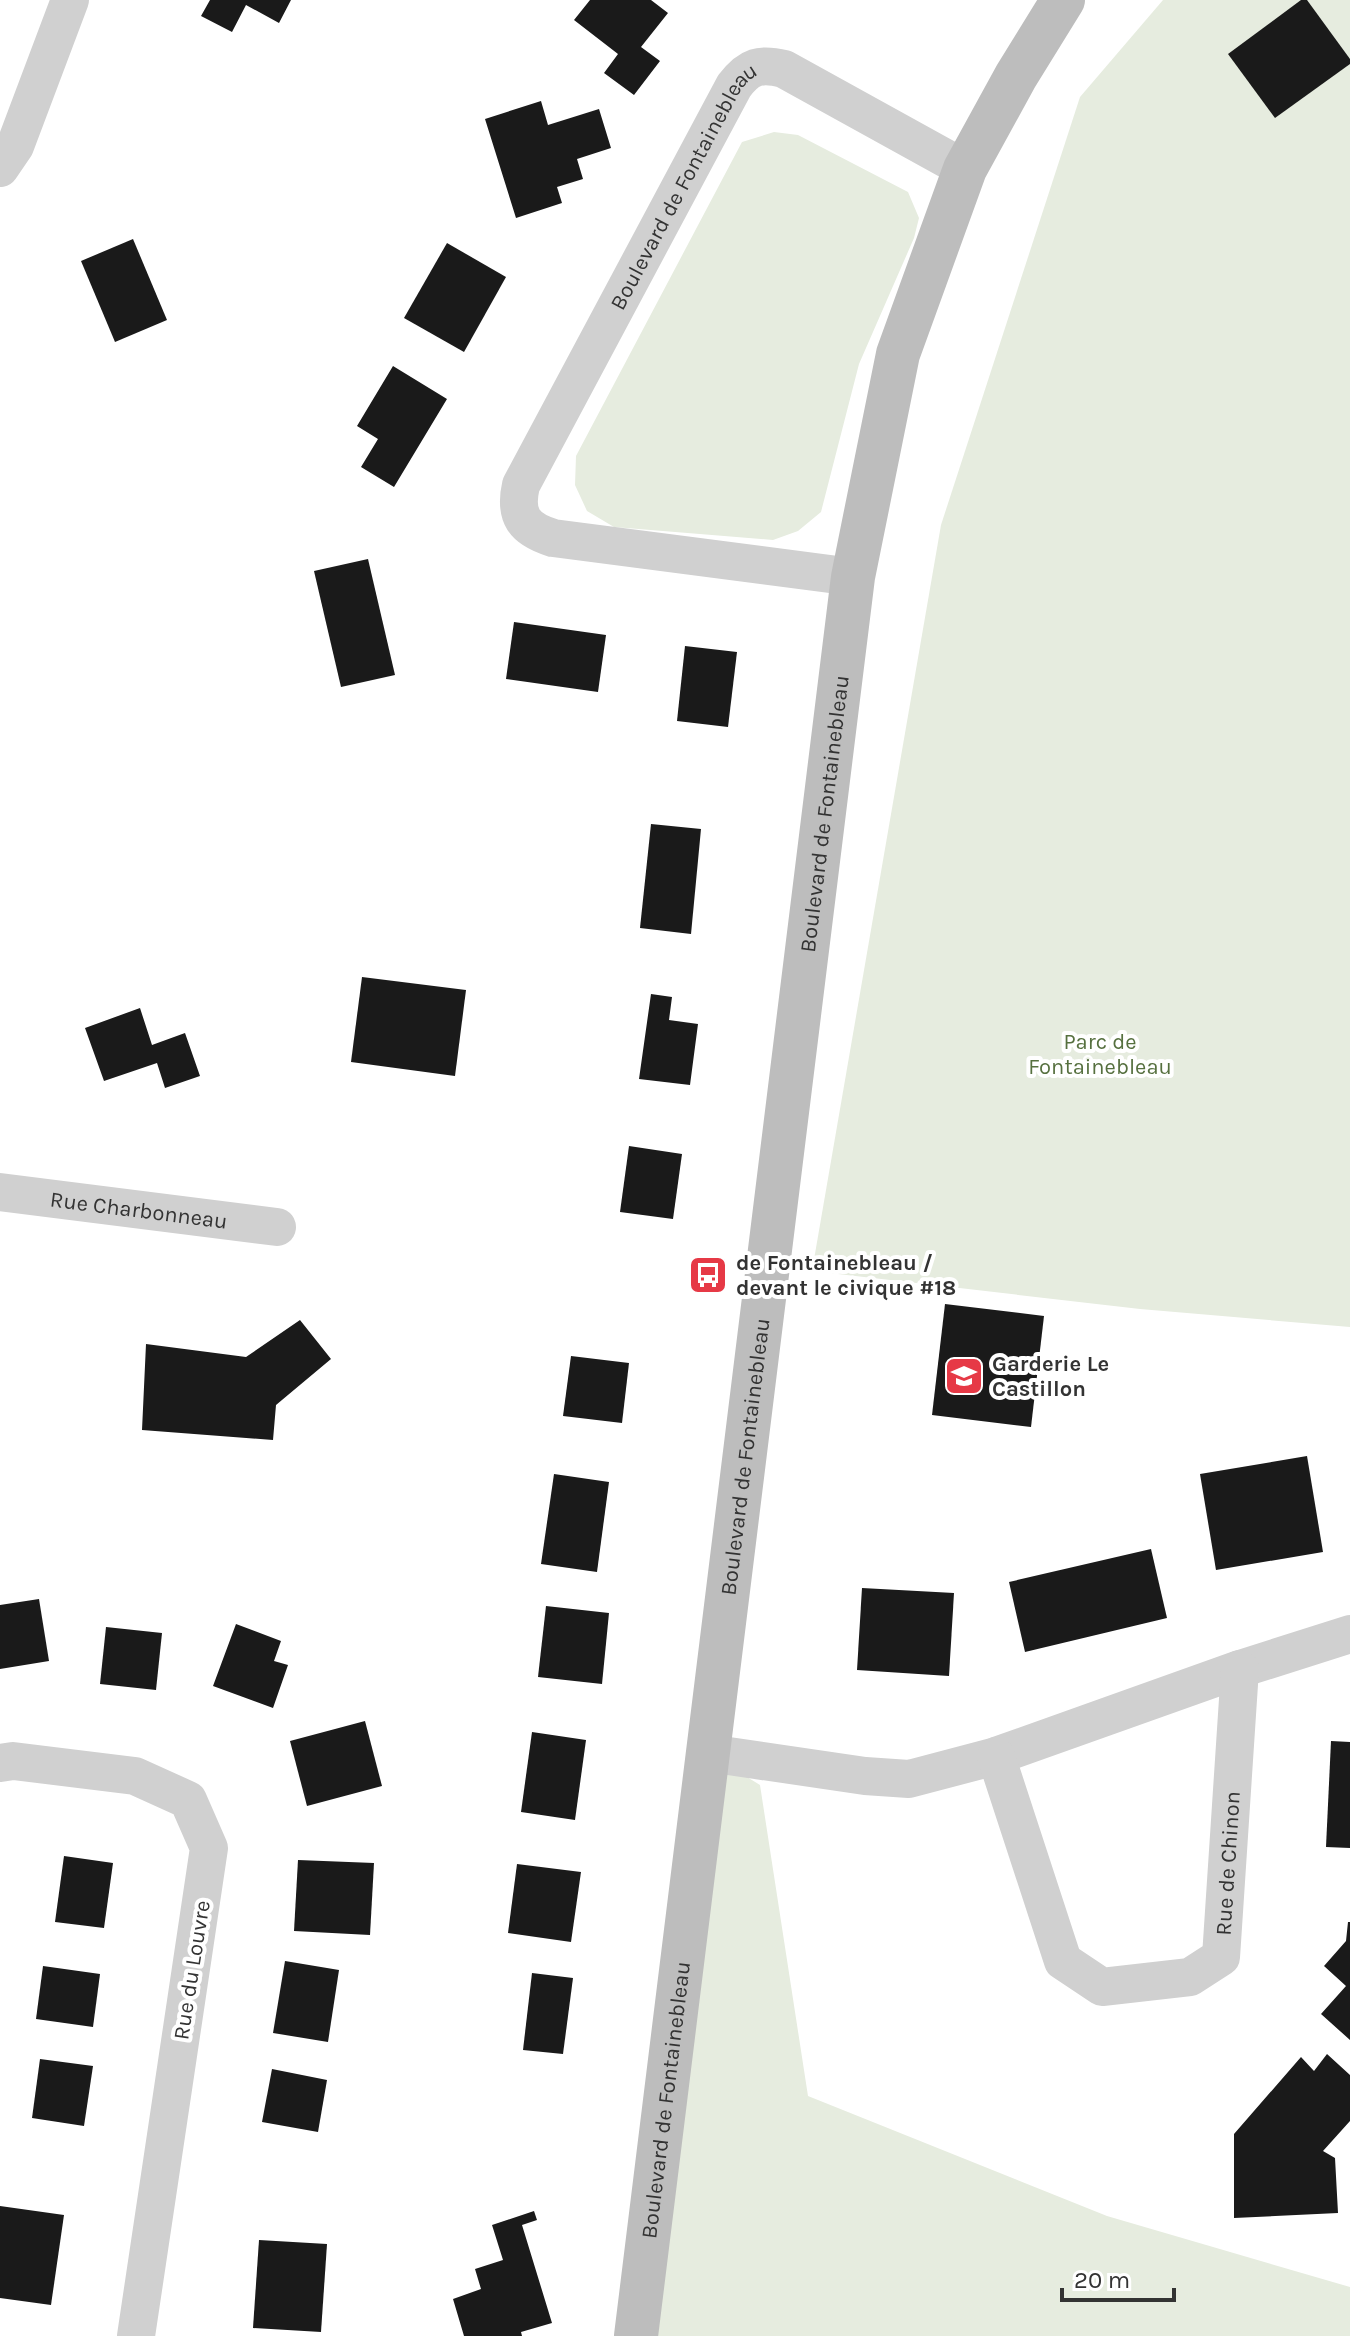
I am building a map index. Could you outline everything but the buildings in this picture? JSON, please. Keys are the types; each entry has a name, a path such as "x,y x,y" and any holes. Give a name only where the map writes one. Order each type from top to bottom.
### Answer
{"street":[{"path":"0,168 15,146 70,0"},
{"name":"Boulevard de Fontainebleau","path":"636,2336 853,577 898,354 965,169 1016,76 1063,0"},
{"name":"Boulevard de Fontainebleau","path":"853,577 538,534 527,525 520,513 518,499 521,485 743,74 755,67 770,65 784,69 965,169"},
{"name":"Rue Charbonneau","path":"0,1192 277,1227"},
{"path":"708,1753 865,1776 909,1779 996,1756 1240,1669 1350,1634"},
{"name":"Rue de Chinon","path":"996,1756 1063,1961 1102,1987 1190,1977 1221,1957 1240,1669"},
{"name":"Rue du Louvre","path":"0,1763 13,1761 135,1776 188,1800 209,1848 136,2336"}],"green space":[{"name":"Parc de Fontainebleau","path":"1163,0 1350,0 1350,1327 1140,1309 812,1271 941,525 1080,97"},
{"path":"774,132 798,135 908,192 919,218 914,238 859,364 821,512 798,531 773,540 614,527 587,511 575,485 576,456 742,142"},
{"path":"708,1753 760,1785 808,2096 1107,2216 1350,2287 1350,2336 631,2336"}],"place":[{"name":"de Fontainebleau / devant le civique #18","path":"708,1275"},
{"name":"Garderie Le Castillon","path":"964,1376"}]}
